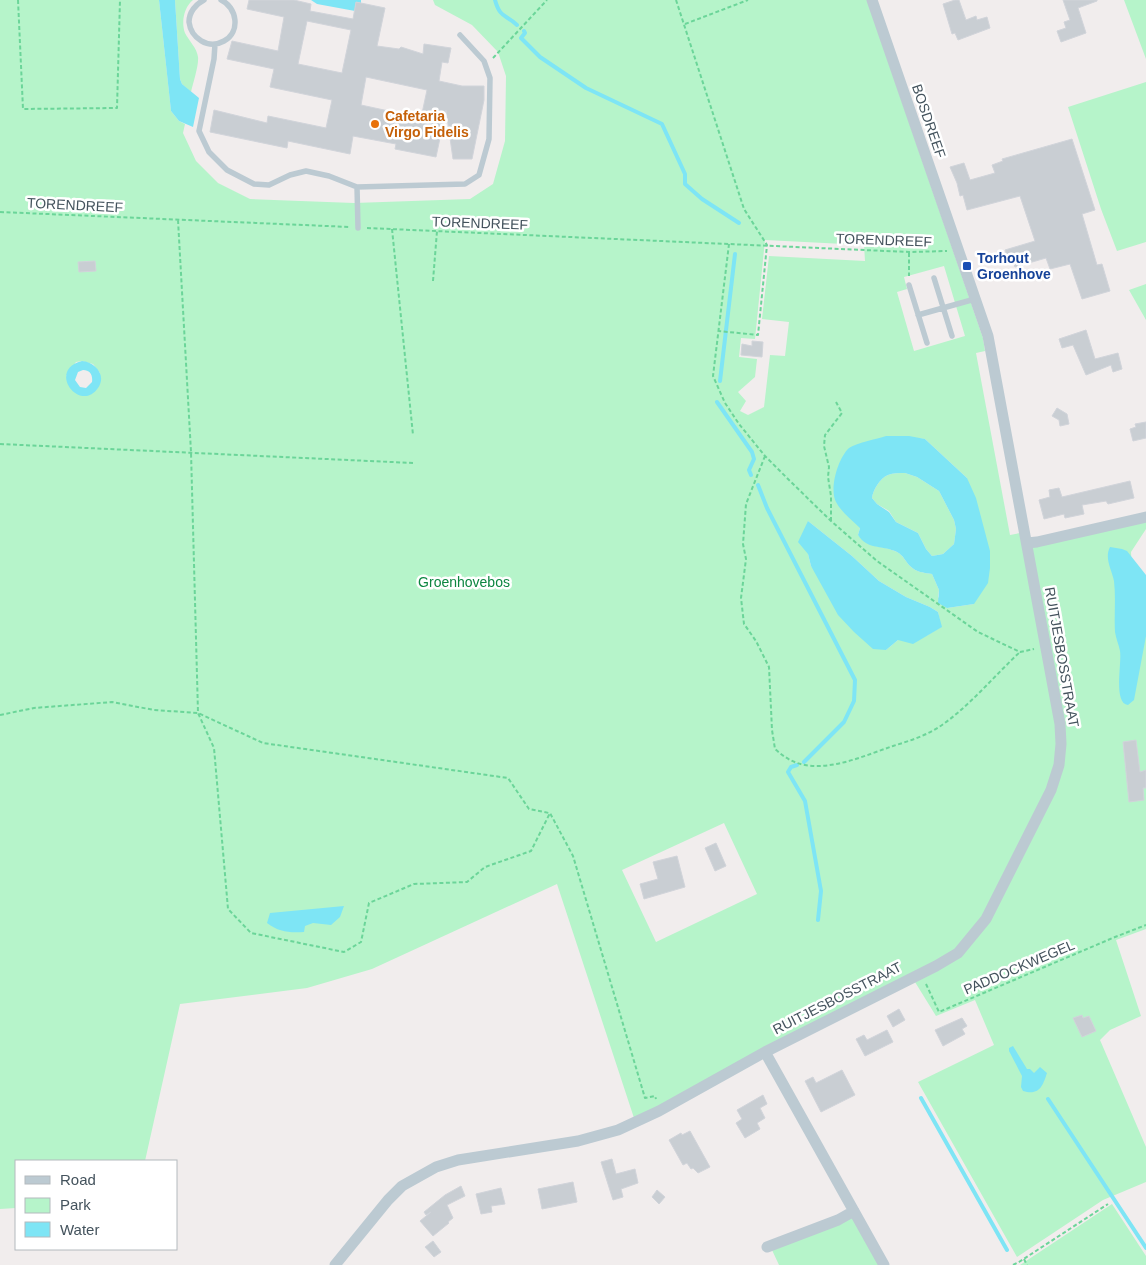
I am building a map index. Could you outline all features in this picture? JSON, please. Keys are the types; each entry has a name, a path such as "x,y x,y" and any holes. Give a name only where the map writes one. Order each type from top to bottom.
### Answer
{"street":[{"name":"BOSDREEF","path":"872,0 959,251"},
{"name":"RUITJESBOSSTRAAT","path":"335,1265 388,1200 402,1186 436,1167 458,1160 578,1141 618,1130 659,1111 765,1052 958,953 986,919 1051,790 1059,765 1061,744 1060,724 988,336 959,251"},
{"path":"1027,543 1146,517"},
{"name":"RUITJESBOSSTRAAT","path":"765,1052 884,1265"},
{"path":"767,1248 838,1220 854,1211"}],"lane":[{"path":"204,0 194,7 189,19 191,30 204,43 215,44 224,41 231,35 235,24 235,15 230,7 221,0"},
{"path":"215,44 214,59 199,131 209,152 227,170 254,184 270,185 290,175 306,171 330,176 357,188 465,184 479,174 489,139 490,78 484,61 460,35"},
{"path":"357,188 358,228"},
{"path":"934,278 952,336"},
{"path":"909,286 927,343"},
{"path":"918,315 975,299"}],"path":[{"path":"18,0 23,109 117,108 120,0"},
{"path":"484,61 495,58 547,0"},
{"path":"676,0 744,208 767,245 758,335 718,331"},
{"path":"684,25 748,0"},
{"name":"TORENDREEF","path":"0,212 909,252 959,251"},
{"path":"178,220 191,452 198,713 214,748 228,909 251,933 344,952 361,942 369,903 414,884 467,882 485,867 531,851 550,813"},
{"path":"392,229 413,435"},
{"path":"433,281 437,231"},
{"path":"729,244 713,376 725,403 739,424 765,456 831,521 877,561 978,632 1020,652"},
{"path":"909,252 909,286"},
{"path":"831,521 831,496 828,477 830,467 824,446 825,435 842,413 836,402"},
{"path":"0,444 413,463"},
{"path":"765,456 746,504 743,544 746,559 741,598 744,624 756,641 769,667 772,730 775,749 785,757 806,765 827,765 866,756 923,736 938,728 964,706 1020,652 1046,646"},
{"path":"0,715 34,708 112,702 154,710 198,713 263,743 508,778 529,809 550,813"},
{"path":"550,813 573,856 645,1098 655,1096 659,1111"},
{"name":"PADDOCKWEGEL","path":"921,973 939,1012 1146,925"},
{"path":"1012,1265 1108,1204"},
{"path":"1024,1259 1027,1265"}],"green space":[{"name":"Groenhovebos","path":"0,0 159,0 171,111 179,121 185,124 183,133 196,161 218,183 250,199 354,203 470,199 493,184 505,141 506,76 498,52 472,25 435,5 433,0 867,0 983,338 985,351 976,353 1010,535 1020,533 1023,548 1146,521 1146,529 1131,552 1133,592 1146,609 1146,929 1116,940 1141,1016 1110,1030 1100,1040 1146,1147 1146,1182 1103,1200 1017,1257 918,1082 994,1045 975,1000 936,1016 915,982 634,1118 557,884 372,969 307,988 180,1004 145,1160 15,1160 15,1208 0,1209","holes":["765,240 864,245 865,261 769,256 762,319 789,322 785,356 770,355 764,407 748,415 740,411 746,401 738,392 755,377 757,359 739,357 741,338 755,339","944,266 965,336 914,351 897,292 907,289 904,277","82,361 93,364 100,373 97,389 88,395 66,376 76,362","886,436 925,439 967,478 974,604 947,608 938,597 939,590 932,574 915,570 897,552 873,545 858,535","808,521 852,556 879,581 906,597 938,612 941,627 926,636 898,640 886,650 811,566 808,554","724,823 757,894 656,942 622,870"]},
{"path":"175,0 193,0 185,11 183,24 185,33 195,48 198,57 191,92 182,84 180,79"},
{"path":"1124,0 1146,0 1146,59"},
{"path":"1146,82 1146,242 1117,251 1101,209 1068,107"},
{"path":"1146,284 1146,320 1129,290"},
{"path":"905,473 917,477 939,491 954,520 956,529 954,544 943,554 932,556 918,533 896,522 889,511 877,504 872,498 877,485 882,479 892,474"},
{"path":"1112,1204 1146,1256 1146,1265 1020,1265"},
{"path":"854,1216 881,1265 779,1265 772,1250"}],"water":[{"path":"159,0 175,0 180,79 182,84 199,98 193,127 179,121 171,111"},
{"path":"311,0 361,0 361,3 356,2 355,11 317,4"},
{"path":"82,361 91,364 98,370 101,378 100,383 91,395 83,396 70,388 66,380 67,373 72,366","holes":["88,371 92,379 92,382 86,388 80,387 75,380 78,372"]},
{"path":"886,436 909,436 925,439 967,478 976,498 990,551 988,583 974,604 947,608 938,603 939,590 932,574 915,570 897,552 866,543 858,535 860,528 838,506 834,496 834,482 838,466 845,453 852,446","holes":["905,473 917,477 939,491 954,520 956,529 954,544 943,554 932,556 918,533 896,522 889,512 872,498 877,485 888,475"]},
{"path":"808,521 852,556 879,581 906,597 938,612 942,627 913,644 898,640 886,650 873,649 838,615 811,566 808,554 798,542"},
{"path":"1110,547 1127,551 1146,575 1146,636 1134,700 1128,705 1123,703 1119,690 1120,651 1115,632 1114,581 1108,555"},
{"path":"344,906 340,917 331,925 313,923 305,926 304,932 284,931 267,923 270,913"},
{"path":"1013,1046 1027,1069 1034,1073 1040,1067 1047,1073 1037,1091 1023,1091 1021,1087 1022,1076 1009,1051 1009,1048"}],"building":[{"path":"249,0 294,0 311,4 310,11 353,19 356,2 385,8 377,46 399,49 401,47 423,54 424,44 451,48 448,63 442,62 439,81 462,86 484,86 484,100 472,159 453,159 446,110 436,157 395,149 396,144 353,136 350,154 288,141 287,148 210,132 214,110 267,123 268,116 326,128 332,100 270,87 274,69 227,59 232,41 278,51 284,17 247,9","holes":["307,21 351,30 342,73 298,64","366,77 427,90 421,118 361,105"]},
{"path":"959,0 966,20 976,16 977,20 987,17 990,28 958,40 955,33 952,34 943,4"},
{"path":"1063,0 1097,1 1078,8 1086,33 1061,42 1057,31 1066,28 1064,22 1070,20"},
{"path":"1072,139 1095,210 1082,214 1097,265 1102,264 1110,291 1082,299 1070,264 1050,269 1046,258 1015,267 1013,262 1009,263 1005,250 1035,241 1020,196 967,210 963,195 960,196 950,167 964,163 970,180 995,173 992,165 1003,161 1002,159"},
{"path":"95,261 96,271 79,272 78,262"},
{"path":"1086,330 1095,359 1118,353 1122,369 1113,372 1111,365 1086,375 1073,345 1062,348 1059,339"},
{"path":"752,341 763,342 762,357 741,355 742,344 752,346"},
{"path":"1057,408 1067,414 1069,424 1060,426 1059,420 1052,416"},
{"path":"1146,422 1146,438 1133,441 1130,429 1136,427 1135,424"},
{"path":"1130,481 1134,498 1108,504 1106,501 1082,505 1084,514 1065,518 1064,514 1044,519 1039,500 1050,497 1049,490 1059,488 1062,497"},
{"path":"1136,740 1140,772 1146,770 1146,788 1143,788 1144,800 1129,802 1123,742"},
{"path":"716,843 726,866 715,871 705,848"},
{"path":"677,856 685,887 644,899 640,884 658,879 653,862"},
{"path":"899,1009 905,1020 893,1027 887,1016"},
{"path":"1082,1015 1083,1018 1089,1016 1096,1031 1082,1037 1073,1018"},
{"path":"962,1018 967,1026 962,1029 965,1034 943,1046 935,1030"},
{"path":"887,1030 893,1042 865,1056 856,1039 864,1035 867,1040"},
{"path":"842,1070 855,1095 821,1112 805,1081 813,1077 816,1083"},
{"path":"763,1095 767,1104 760,1108 765,1118 757,1123 760,1129 745,1138 736,1123 742,1119 737,1110"},
{"path":"690,1131 710,1167 698,1173 693,1168 691,1169 687,1163 683,1165 669,1140 681,1133 682,1135"},
{"path":"612,1159 616,1174 635,1169 638,1183 621,1189 623,1197 613,1200 601,1162"},
{"path":"573,1182 577,1202 542,1209 538,1189"},
{"path":"461,1186 465,1196 447,1205 453,1218 433,1236 420,1221 431,1212 426,1215 424,1212 445,1195"},
{"path":"501,1188 505,1204 491,1206 492,1212 481,1214 476,1194"},
{"path":"657,1190 665,1197 659,1204 652,1197"},
{"path":"433,1241 441,1252 434,1257 425,1247"}],"waterway":[{"path":"495,0 501,13 517,25"},
{"path":"524,31 525,33 521,38 540,57 586,88 662,124 685,174 685,184 702,199 739,223"},
{"path":"720,381 735,254"},
{"path":"717,402 752,452 754,459 749,470 751,475"},
{"path":"758,485 767,508 855,680 854,701 844,722 804,762"},
{"path":"797,765 791,767 788,772 805,801 821,891 818,920"},
{"path":"921,1098 1007,1250"},
{"path":"1048,1099 1146,1248"}],"place":[{"name":"Cafetaria Virgo Fidelis","path":"375,124"},
{"name":"Torhout Groenhove","path":"967,266"}]}
